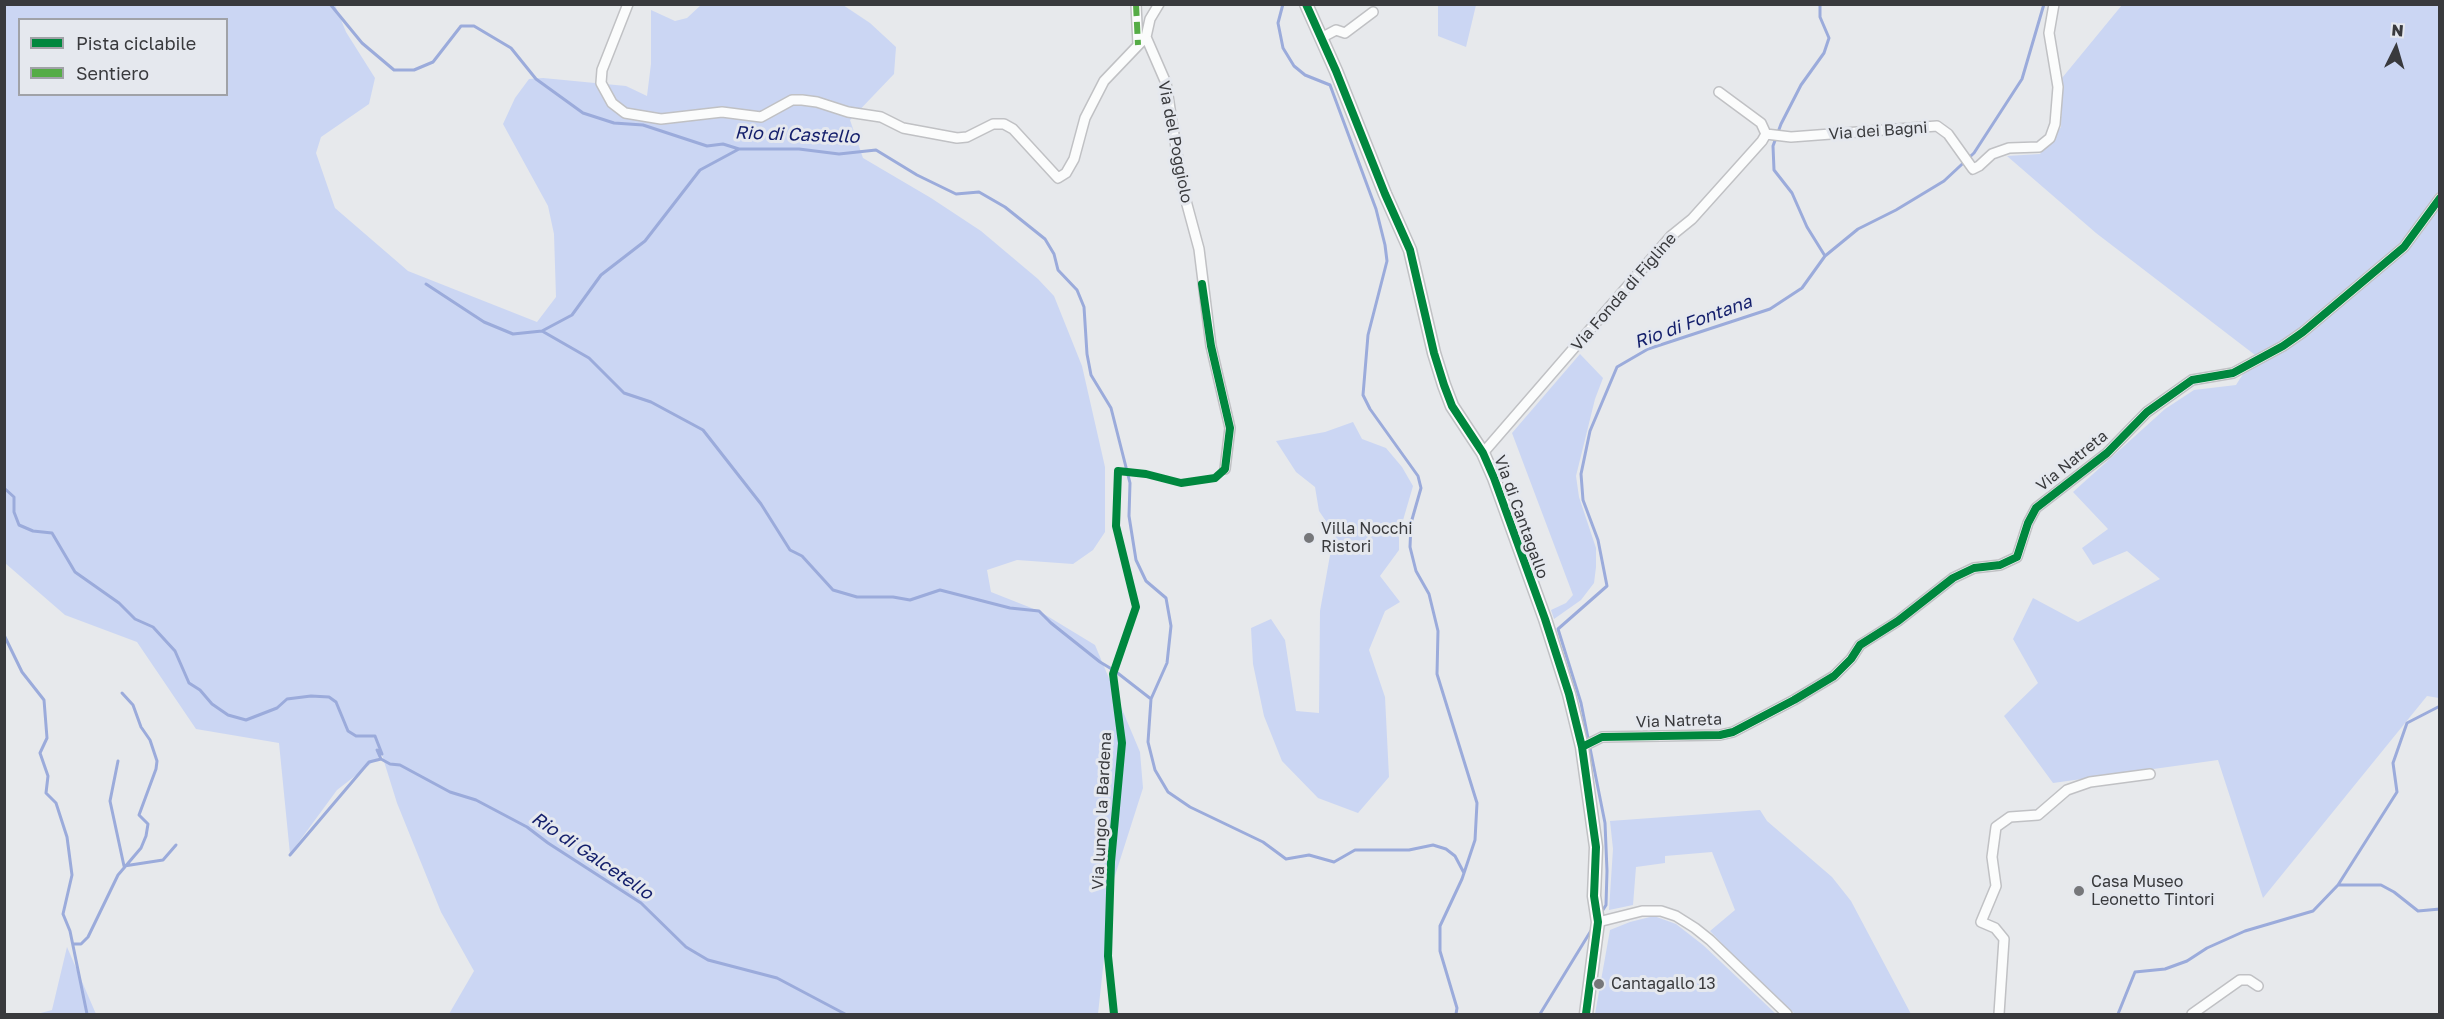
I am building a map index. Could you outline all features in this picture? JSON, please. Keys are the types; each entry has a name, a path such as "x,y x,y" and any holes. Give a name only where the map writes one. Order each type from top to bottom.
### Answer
{"street":[{"path":"628,4 602,70 601,83 612,104 625,113 661,119 722,112 761,117 792,100 802,100 817,102 848,112 881,117 903,128 957,138 967,137 993,124 1004,124 1013,129 1058,178 1066,172 1074,159 1085,118 1104,81 1146,36 1150,19 1159,4"},
{"path":"1136,4 1138,45"},
{"name":"Via di Cantagallo","path":"1306,4 1322,38 1384,194 1410,250 1434,353 1444,385 1452,406 1483,453 1545,619 1569,694 1583,747 1596,847 1597,917 1586,1014"},
{"name":"Via dei Bagni","path":"1766,134 1791,137 1937,126 1948,134 1973,169 1992,154 2009,148 2039,147 2050,138 2055,124 2058,87 2049,33 2054,4"},
{"path":"1322,38 1336,30 1345,33 1373,12"},
{"name":"Via del Poggiolo","path":"1146,36 1166,83 1182,186 1199,249 1211,346 1230,428 1225,469"},
{"path":"1719,92 1761,123 1766,134"},
{"name":"Via Fonda di Figline","path":"1483,453 1671,236 1692,219 1766,134"},
{"name":"Via Natreta","path":"1583,747 1602,737 1720,735 1733,732 1834,676 1851,659 1860,645 1898,621 1953,578 1974,568 2000,565 2017,557 2036,508 2107,453 2147,412 2192,380 2233,373 2283,346 2302,332 2404,247 2439,198"},
{"path":"1999,1014 2004,939 1995,928 1981,922 1996,886 1992,857 1996,828 2010,816 2038,815 2067,790 2090,782 2150,774"},
{"path":"1597,917 1642,911 1661,911 1676,916 1710,940 1787,1014"},
{"path":"2192,1014 2240,980 2249,980 2258,986"}],"shaded area":[{"path":"5,5 335,5 346,32 375,78 369,104 321,137 316,153 335,208 408,271 537,322 556,297 554,234 548,206 503,124 515,98 529,79 543,78 626,86 647,96 651,64 651,10 675,21 687,18 701,5 843,5 870,23 896,47 894,74 850,120 863,158 981,231 1038,279 1054,296 1082,366 1105,467 1105,532 1093,550 1073,564 1017,560 987,570 991,592 1039,611 1095,645 1140,752 1143,788 1112,885 1098,1014 449,1014 474,971 441,912 397,803 382,755 337,790 290,854 279,743 196,729 137,642 65,615 5,563"},
{"path":"1438,5 1476,5 1466,47 1438,36"},
{"path":"2122,5 2439,5 2439,698 2427,696 2263,898 2218,760 2053,783 2004,716 2038,683 2013,639 2033,598 2078,622 2160,579 2127,551 2093,565 2082,548 2108,529 2073,492 2165,409 2194,390 2236,385 2255,355 2096,233 2007,156 2040,154 2061,127 2062,78"},
{"path":"1580,354 1603,378 1595,399 1576,476 1579,497 1596,548 1596,567 1594,583 1581,600 1554,619 1551,610 1566,603 1573,595 1512,433"},
{"path":"1353,422 1362,439 1386,448 1402,467 1413,486 1399,534 1399,550 1380,576 1400,602 1385,611 1369,650 1385,697 1389,777 1358,813 1318,798 1282,761 1264,716 1253,664 1251,628 1271,619 1285,640 1296,711 1319,713 1320,611 1334,533 1319,511 1315,487 1296,472 1276,441 1325,432"},
{"path":"1760,810 1767,821 1832,877 1851,901 1911,1014 1795,1014 1751,974 1710,931 1735,910 1712,852 1665,856 1665,863 1636,867 1633,905 1609,910 1613,849 1610,821"},
{"path":"1654,916 1676,924 1703,945 1776,1014 1595,1014 1610,930"},
{"path":"67,947 96,1014 37,1014 52,1010"}],"waterway":[{"name":"Rio di Castello","path":"330,4 362,43 394,70 414,70 433,62 461,26 474,26 511,48 536,79 583,113 614,123 643,125 707,146 723,144 739,149 799,149 839,154 876,150 917,175 956,194 979,192 1005,207 1045,239 1054,254 1058,270 1077,290 1084,307 1087,354 1091,375 1111,408 1130,483 1129,516 1136,560 1146,581 1166,598 1171,626 1167,663 1151,699 1148,742 1155,770 1168,792 1190,807 1263,842 1286,859 1309,855 1334,862 1355,850 1409,850 1433,845 1446,849 1455,856 1464,873"},
{"path":"1283,4 1278,23 1283,48 1294,66 1305,75 1330,85 1376,209 1385,245 1387,261 1368,335 1363,395 1370,409 1418,476 1421,488 1411,523 1410,547 1416,571 1429,594 1438,631 1437,674 1477,803 1475,840 1462,879 1440,926 1440,951 1457,1008 1456,1014"},
{"path":"1820,4 1820,17 1829,38 1824,53 1801,85 1781,124 1773,146 1774,170 1792,193 1807,227 1825,256"},
{"name":"Rio di Fontana","path":"1601,913 1606,905 1605,823 1581,703 1558,629 1607,586 1598,540 1583,500 1581,474 1590,431 1617,367 1648,349 1770,309 1802,288 1825,256 1858,229 1896,210 1944,181 1974,153 2022,79 2044,4"},
{"path":"426,284 484,322 513,334 542,331 572,315 601,275 645,241 700,170 739,149"},
{"path":"542,331 589,358 624,393 651,402 703,430 761,504 790,550 802,556 833,590 857,597 893,597 910,600 940,590 1010,608 1039,611 1100,662 1151,699"},
{"name":"Rio di Galcetello","path":"4,488 14,497 14,512 19,525 33,531 52,533 75,572 119,603 135,619 153,627 175,651 189,683 228,715 246,720 277,708 287,699 311,696 329,697 336,702 348,731 356,736 375,736 382,754 377,750 381,759 390,764 400,765 450,792 476,800 527,827 641,903 686,947 708,960 777,978 845,1014"},
{"path":"4,635 22,672 44,700 47,738 40,753 48,776 46,793 56,803 67,837 72,875 63,914 70,931 87,1014"},
{"path":"73,944 81,944 88,937 118,875 141,848 146,836 148,824 139,815 157,761 150,740 141,727 133,705 122,693"},
{"path":"2118,1014 2135,972 2165,969 2187,961 2207,948 2245,931 2313,911 2338,885 2397,792 2393,763 2407,723 2440,706"},
{"name":"Rio di Galcetello","path":"290,855 369,762 381,759"},
{"path":"118,761 110,801 124,866 163,860 176,845"},
{"path":"2339,885 2381,885 2418,911 2440,909"},
{"name":"Rio di Fontana","path":"1540,1014 1592,929"}],"marked path":[{"path":"1136,4 1138,45"}],"cycle path":[{"path":"1306,4 1410,250 1434,353 1444,385 1452,406 1483,453 1494,478 1545,619 1569,694 1582,747 1596,847 1594,896 1598,922 1586,1014"},
{"path":"1582,747 1602,737 1720,735 1733,732 1834,676 1851,659 1860,645 1898,621 1953,578 1974,568 2000,565 2017,557 2028,523 2036,508 2107,453 2147,412 2192,380 2233,373 2283,346 2303,332 2404,247 2440,198"},
{"name":"Via lungo la Bardena","path":"1114,1014 1108,956 1111,862 1122,743 1113,674 1136,607 1116,526 1118,471 1146,474 1181,483 1215,478 1225,469 1230,428 1211,346 1202,284"}],"place":[{"name":"Villa Nocchi Ristori","path":"1309,538"},
{"name":"Casa Museo Leonetto Tintori","path":"2079,891"},
{"name":"Cantagallo 13","path":"1599,984"}]}
